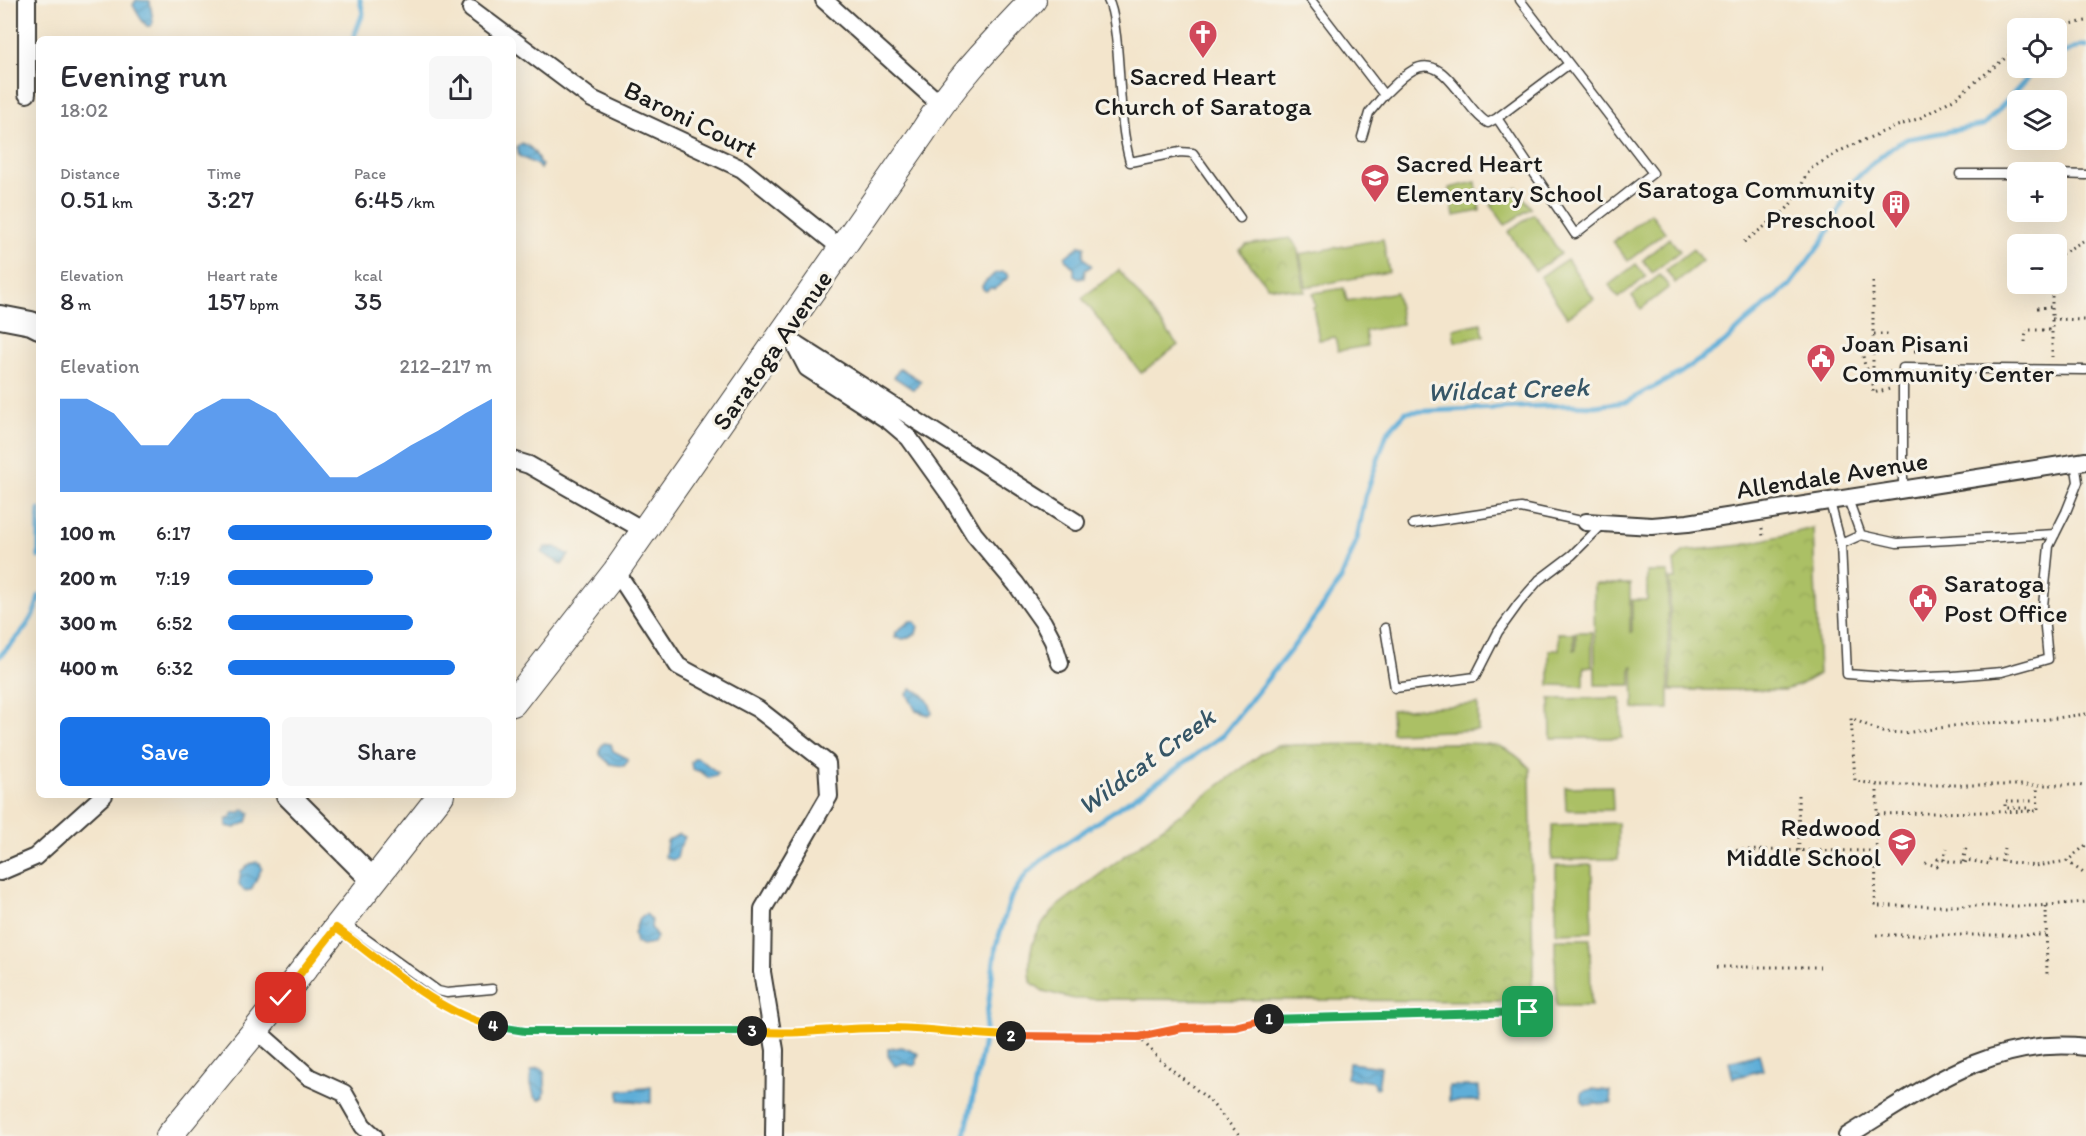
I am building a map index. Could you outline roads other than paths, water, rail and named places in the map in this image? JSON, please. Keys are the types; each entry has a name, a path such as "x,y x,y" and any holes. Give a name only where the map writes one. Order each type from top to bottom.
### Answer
{"main road":[{"name":"Saratoga Avenue","path":"516,699 616,571 788,340 842,249 940,104 967,70 1033,0"},
{"path":"169,1136 256,1030 439,798"}],"street":[{"path":"27,0 27,94"},
{"path":"824,0 940,104"},
{"name":"Baroni Court","path":"471,9 507,36"},
{"name":"Baroni Court","path":"516,43 592,99 742,169 842,249"},
{"path":"0,317 36,326"},
{"path":"788,340 1076,522"},
{"path":"788,340 807,368 890,421 909,438 946,489 974,534 1016,584 1043,622 1053,641 1060,663"},
{"path":"516,461 529,465 645,531"},
{"name":"Allendale Avenue","path":"1586,522 1652,526 1688,524 2081,461"},
{"path":"616,571 678,666 758,709 827,763 829,796 763,909 762,972 775,1050 774,1136"},
{"path":"0,872 35,857 101,798"},
{"path":"291,798 374,880"},
{"path":"256,1030 309,1077 344,1093 363,1126 374,1136"},
{"path":"1847,1136 1954,1071 2008,1051 2070,1045 2086,1047"}],"lane":[{"path":"1108,0 1112,7 1125,144 1130,162 1180,152 1193,153 1239,218"},
{"path":"1311,0 1384,95"},
{"path":"1497,118 1575,234 1653,173 1520,0"},
{"path":"1362,136 1369,113 1384,95 1413,69 1432,67 1441,71 1478,118 1488,123 1569,64"},
{"path":"1960,174 2007,174"},
{"path":"2067,174 2086,174"},
{"path":"1903,489 1903,368 2086,370"},
{"path":"1830,502 1840,544 1847,674 1901,678 2002,672 2048,659 2043,606 2049,546 2078,482 2081,461"},
{"path":"1848,499 1861,535"},
{"path":"1413,524 1521,508 1586,522"},
{"path":"1385,628 1395,688 1475,677 1498,632 1519,603 1539,580 1572,555 1603,524"},
{"path":"1840,544 1861,535 1897,543 2055,534"},
{"path":"341,921 438,990 447,993 492,989"}],"water":[{"path":"136,0 150,1 153,22 151,26 147,26 137,13 133,5"},
{"path":"522,143 535,153 542,165 540,169 537,165 519,156 517,147"},
{"path":"1080,245 1085,246 1083,257 1092,266 1085,270 1084,278 1079,279 1074,276 1074,268 1065,257"},
{"path":"1006,273 1008,277 1005,281 995,289 990,288 986,291 983,289 982,286 986,281 994,274"},
{"path":"900,368 921,381 914,390 894,377"},
{"path":"545,547 556,547 569,555 562,565 542,553"},
{"path":"910,621 914,621 918,626 916,634 904,639 895,638 896,632"},
{"path":"911,689 926,698 932,714 916,711 907,694"},
{"path":"604,743 611,744 613,751 627,758 628,761 624,766 610,764 600,755 600,748"},
{"path":"695,758 718,773 716,776 709,778 692,769 691,762"},
{"path":"245,809 250,813 247,822 235,828 226,826 226,820 232,817 233,812 238,813"},
{"path":"679,834 685,837 677,858 672,860 665,857 667,841"},
{"path":"256,862 260,863 262,868 251,890 244,891 239,884 241,871"},
{"path":"646,914 652,920 651,927 657,937 652,944 642,946 636,943 634,934 639,918"},
{"path":"902,1047 919,1054 917,1064 914,1066 903,1063 895,1066 888,1056 888,1049"},
{"path":"1759,1054 1763,1070 1733,1078 1729,1062"},
{"path":"1349,1063 1381,1067 1378,1088 1374,1088 1374,1082 1347,1078"},
{"path":"537,1068 543,1069 545,1078 544,1097 539,1100 534,1096 530,1080 531,1071"},
{"path":"1449,1086 1479,1086 1480,1101 1449,1101"},
{"path":"651,1087 651,1103 619,1100 619,1091"},
{"path":"1592,1089 1610,1091 1612,1103 1585,1105 1582,1101 1582,1092"}],"waterway":[{"path":"354,36 363,13 360,0"},
{"name":"Wildcat Creek","path":"2067,52 2086,46"},
{"name":"Wildcat Creek","path":"965,1136 983,1046 996,946 1011,897 1027,873 1045,857 1223,735 1293,647 1341,579 1357,539 1365,497 1387,433 1406,412 1566,405 1595,406 1626,402 1680,373 1724,343 1790,285 1825,238 1853,182 1869,166 1907,139 1984,125 2028,78"},
{"path":"0,656 29,622 36,608"}],"place":[{"name":"Sacred Heart Church of Saratoga","path":"1203,60"},
{"name":"Sacred Heart Elementary School","path":"1375,204"},
{"name":"Saratoga Community Preschool","path":"1896,230"},
{"name":"Joan Pisani Community Center","path":"1821,384"},
{"name":"Saratoga Post Office","path":"1923,624"},
{"name":"Redwood Middle School","path":"1902,868"}]}
